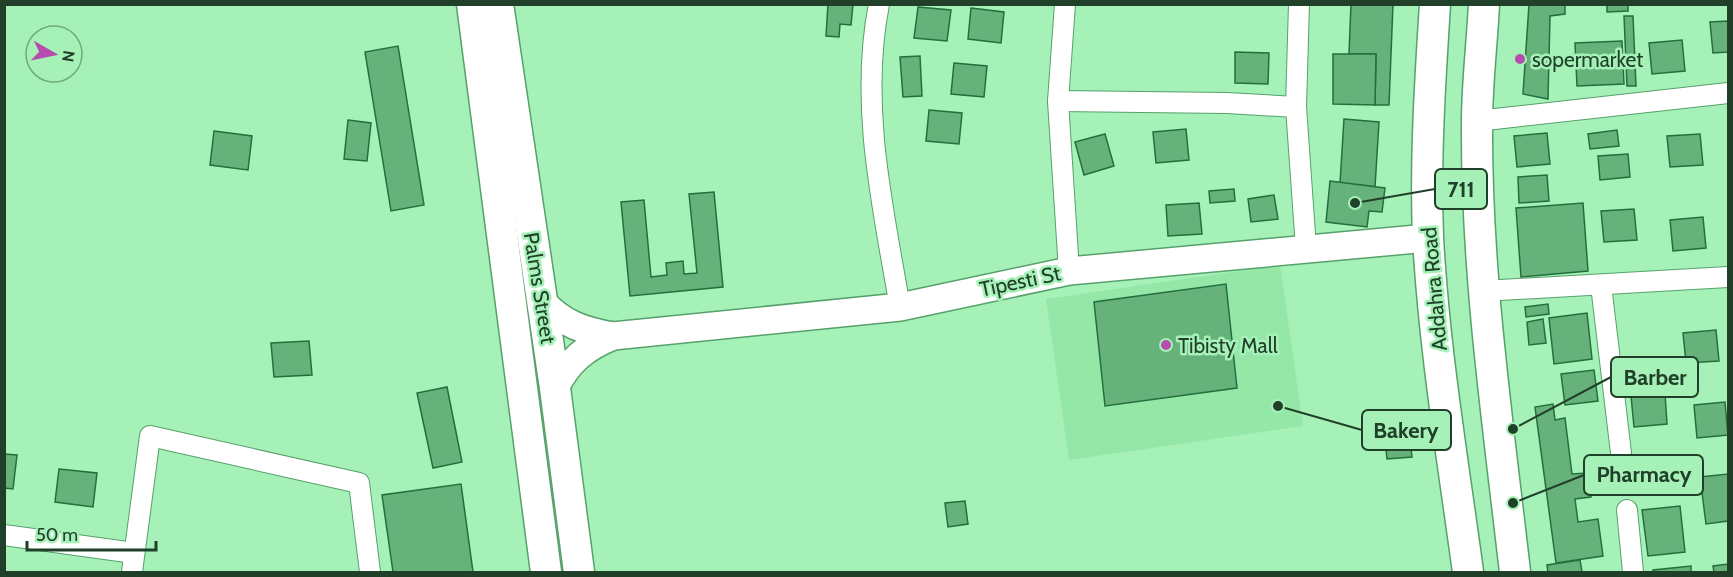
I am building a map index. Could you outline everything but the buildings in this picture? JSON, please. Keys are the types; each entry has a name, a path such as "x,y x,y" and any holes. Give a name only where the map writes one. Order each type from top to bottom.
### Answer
{"main road":[{"name":"Palms Street","path":"472,4 510,191 542,301 579,573"},
{"name":"Palms Street","path":"498,4 510,191 546,573"},
{"name":"Addahra Road","path":"1435,4 1427,171 1428,238 1443,380 1468,573"},
{"path":"1484,4 1476,121 1483,291 1515,573"},
{"name":"Tipesti St","path":"613,336 900,307 1069,271 1428,238"},
{"path":"542,301 550,311 572,326 613,336"},
{"path":"555,388 577,356 613,336"}],"street":[{"path":"879,4 870,67 875,149 900,307"},
{"path":"1065,4 1058,101 1069,271"},
{"path":"1299,4 1296,107 1306,248"},
{"path":"1476,121 1728,93"},
{"path":"1058,101 1227,103 1296,107"},
{"path":"1483,291 1728,277"},
{"path":"1601,285 1621,453"},
{"path":"132,573 150,436 359,483 370,573"},
{"path":"1627,510 1633,573"},
{"path":"4,535 134,553"}],"shaded area":[{"path":"1280,265 1303,426 1069,460 1046,299"}],"place":[{"name":"sopermarket","path":"1520,59"},
{"name":"711","path":"1355,203"},
{"name":"Tibisty Mall","path":"1166,345"},
{"name":"Bakery","path":"1278,406"},
{"name":"Barber","path":"1513,429"},
{"name":"Pharmacy","path":"1513,503"}]}
